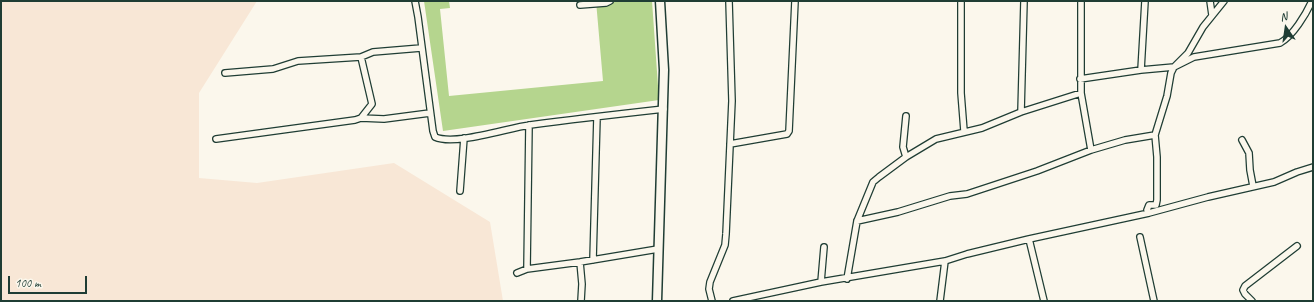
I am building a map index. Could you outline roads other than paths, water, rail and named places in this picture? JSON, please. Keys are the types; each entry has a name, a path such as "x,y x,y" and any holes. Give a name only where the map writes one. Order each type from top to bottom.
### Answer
{"street":[{"path":"415,1 432,131 435,137 445,140 464,138 529,125 664,109"},
{"path":"580,5 606,3 610,1"},
{"path":"657,301 664,109 664,70 660,1"},
{"path":"712,301 709,289 710,282 724,245 726,234 732,100 728,1"},
{"path":"730,144 787,134 789,131 795,1"},
{"path":"961,1 961,93 964,131"},
{"path":"1021,112 1024,1"},
{"path":"1080,1 1081,93 1091,150"},
{"path":"1141,70 1145,1"},
{"path":"1210,1 1212,14"},
{"path":"1148,214 1147,210 1149,205 1156,205 1157,200 1155,135 1168,96 1170,78 1174,67 1188,53 1212,14 1224,1"},
{"path":"1080,79 1141,70 1174,67 1194,57 1280,43 1285,40 1304,17 1312,1"},
{"path":"226,74 273,69 298,61 361,57 373,52 421,48"},
{"path":"361,57 372,104 361,118"},
{"path":"847,279 857,221 873,182 906,157 936,139 964,131 982,128 1021,112 1081,93"},
{"path":"216,139 361,118 384,119 430,113"},
{"path":"906,116 903,147 906,157"},
{"path":"593,260 596,117"},
{"path":"527,269 529,125"},
{"path":"857,221 898,212 950,196 967,194 1037,171 1091,150 1125,140 1155,135"},
{"path":"460,191 464,138"},
{"path":"1242,140 1249,153 1253,186"},
{"path":"733,301 821,282 847,279 945,261 1029,239 1148,214 1208,197 1274,182 1313,167"},
{"path":"1140,237 1154,301"},
{"path":"1029,239 1044,301"},
{"path":"1252,301 1243,290 1245,286 1297,246"},
{"path":"821,282 824,247"},
{"path":"517,273 527,269 658,249"},
{"path":"940,301 945,261"},
{"path":"580,262 582,301"}]}
